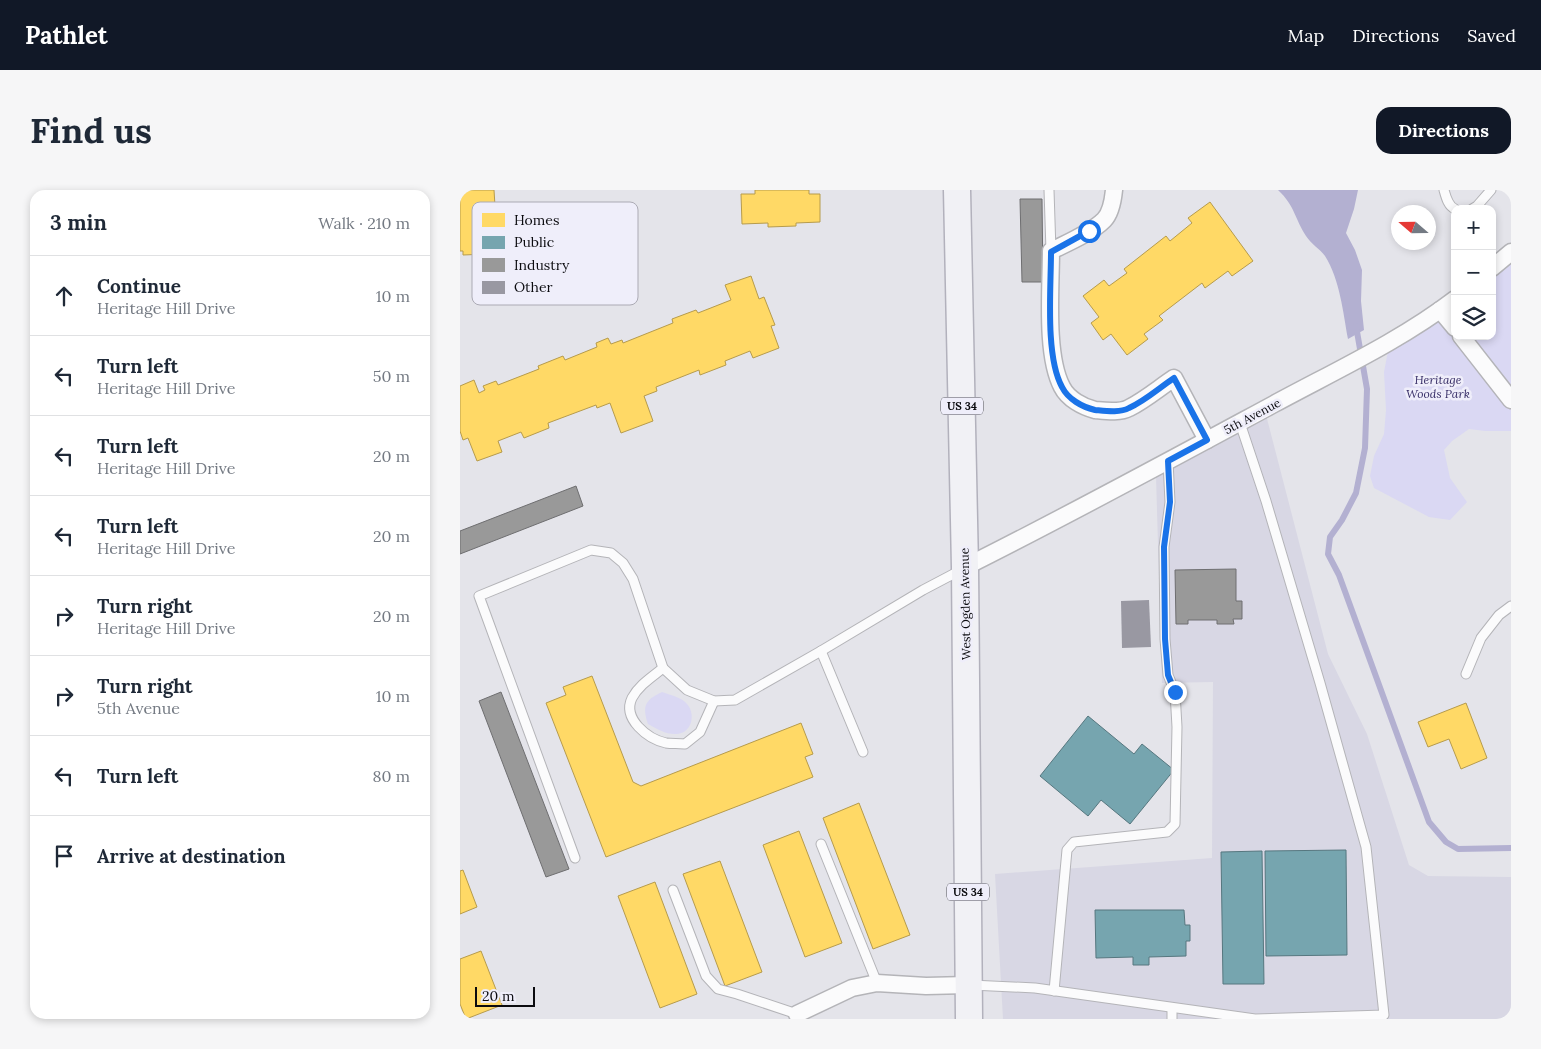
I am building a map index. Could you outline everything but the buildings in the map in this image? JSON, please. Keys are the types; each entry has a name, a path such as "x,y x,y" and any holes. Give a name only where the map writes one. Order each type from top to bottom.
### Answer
{"main road":[{"name":"West Ogden Avenue","path":"957,190 965,567 969,1019"}],"street":[{"path":"1114,190 1112,204 1105,220 1051,252 1051,338 1054,367 1062,388 1076,403 1093,409 1110,411 1127,409 1174,378 1207,440"},
{"path":"1496,265 1511,252"},
{"name":"5th Avenue","path":"965,567 1240,423 1392,340 1451,302"},
{"path":"1440,310 1451,323"},
{"path":"1464,340 1511,400"},
{"path":"796,1016 852,988 877,983 926,986 968,985"}],"lane":[{"path":"1049,190 1051,252"},
{"path":"1444,190 1451,206"},
{"path":"1478,205 1491,190"},
{"path":"968,985 1035,988 1255,1019 1384,1015 1366,847 1275,530 1240,423"},
{"path":"1054,992 1067,850 1074,842 1167,832 1175,824 1177,727 1175,692 1168,675 1165,639 1164,547 1170,502 1168,461"},
{"path":"575,858 479,596 591,550 611,553 623,563 633,579 663,668 687,690 714,701 735,700 965,567"},
{"path":"1466,674 1481,638 1500,615 1511,606"},
{"path":"821,651 863,752"},
{"path":"663,668 641,686 631,700 631,716 641,731 665,743 686,744 700,732 714,701"},
{"path":"821,844 877,983"},
{"path":"673,890 706,976 718,990 737,994 796,1016"},
{"path":"1172,1008 1172,1019"}],"shaded area":[{"path":"1278,190 1358,190 1346,233 1355,250 1362,270 1361,301 1364,330 1348,339 1340,296 1330,265 1323,253 1310,242 1291,207"},
{"path":"1265,411 1328,654 1367,734 1409,865 1428,876 1511,877 1511,1019 1003,1019 995,874 1212,858 1213,682 1162,683 1156,476"}],"green space":[{"name":"Heritage Woods Park","path":"1511,253 1511,431 1469,429 1452,441 1444,450 1450,478 1467,502 1450,520 1429,517 1374,488 1370,476 1374,456 1384,434 1386,410 1384,372 1389,346 1451,303 1451,340 1496,340 1496,266"},
{"path":"662,692 682,700 690,708 691,722 689,727 682,733 670,734 648,724 645,713 646,704"}],"waterway":[{"path":"1356,326 1367,389 1365,448 1356,493 1342,520 1330,537 1328,554 1339,575 1429,822 1446,842 1458,849 1511,848"}],"route":[{"path":"1089,231 1051,252 1051,338 1054,367 1062,388 1076,403 1093,409 1110,411 1127,409 1174,378 1207,440 1168,461 1170,502 1164,547 1165,639 1168,675 1175,692"}]}
